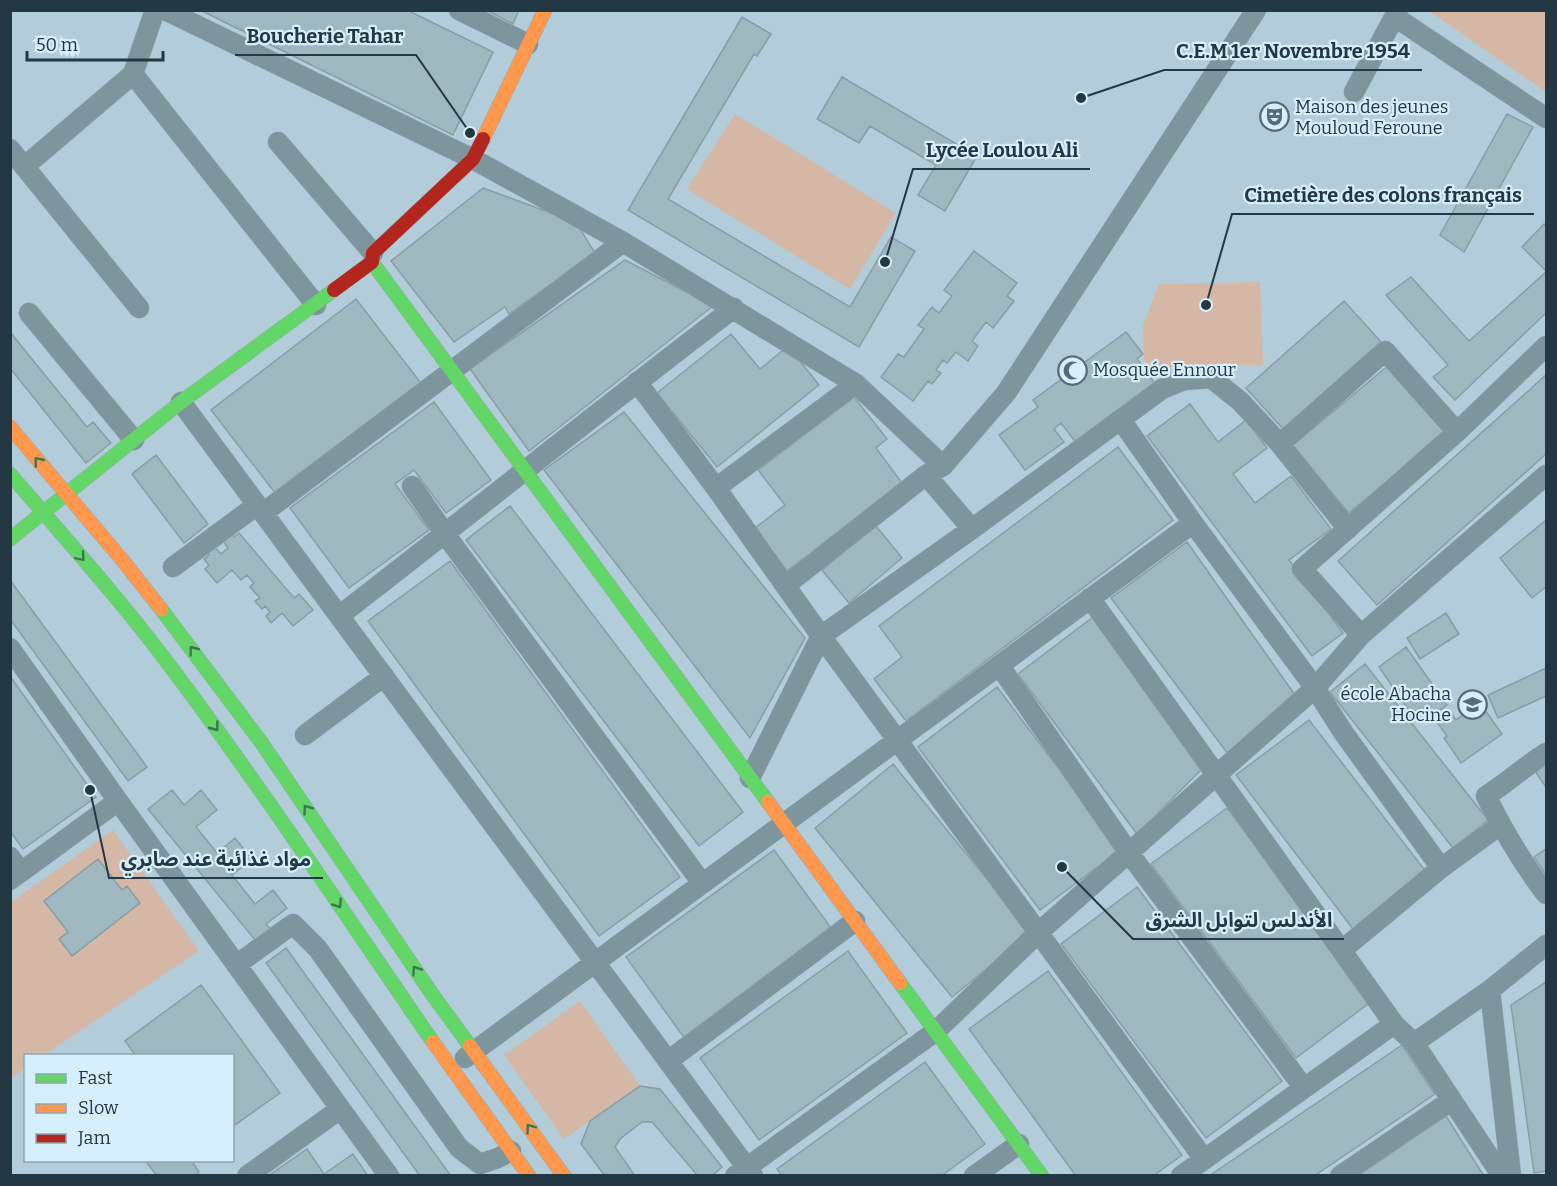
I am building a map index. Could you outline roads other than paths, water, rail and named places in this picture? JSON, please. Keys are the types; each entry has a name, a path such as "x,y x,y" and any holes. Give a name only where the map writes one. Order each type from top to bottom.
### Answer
{"street":[{"path":"25,166 133,74 155,10"},
{"path":"165,10 473,159 623,242 856,384 935,471 972,529"},
{"path":"459,10 528,44"},
{"path":"10,539 181,402 316,304 372,258 473,159 545,10"},
{"path":"786,585 935,471 1006,393 1256,10"},
{"path":"1354,92 1396,14 1546,118"},
{"path":"133,74 316,304"},
{"path":"278,142 372,258 452,371 1042,1176"},
{"path":"10,149 139,308"},
{"path":"173,567 260,509 452,371 623,242"},
{"path":"339,616 734,308"},
{"path":"29,313 134,440"},
{"path":"1361,635 1302,569 1457,432 1546,346"},
{"path":"1280,444 1385,351 1457,432"},
{"path":"750,778 821,636 972,529 1162,389 1184,380 1211,378 1240,401 1280,444 1348,529"},
{"path":"637,382 1204,1159"},
{"path":"716,488 856,384"},
{"path":"181,402 668,1061 745,1173 936,1031 1039,933 1315,688 1361,635 1546,478"},
{"path":"1121,420 1192,523 1315,688 1343,732 1441,868"},
{"path":"10,427 124,562 261,742 432,994 564,1176"},
{"path":"10,474 162,656 237,757 451,1069 530,1176"},
{"path":"412,486 702,883"},
{"path":"451,1069 1192,523"},
{"path":"1090,598 1394,1023 1414,1043 1502,1176"},
{"path":"10,648 388,1176"},
{"path":"999,665 1129,853 1304,1088"},
{"path":"305,735 384,676"},
{"path":"1546,753 1486,796 1500,825 1546,894"},
{"path":"14,870 118,801"},
{"path":"1342,950 1441,868 1500,825"},
{"path":"668,1061 855,921"},
{"path":"236,965 293,924 318,950 459,1149 480,1164 511,1151"},
{"path":"1414,1043 1490,990 1546,945"},
{"path":"1490,990 1511,1176"},
{"path":"1181,1176 1394,1023"},
{"path":"1340,1176 1452,1100"},
{"path":"247,1176 340,1109"},
{"path":"974,1176 1019,1144"}],"place":[{"name":"C.E.M 1er Novembre 1954","path":"1081,98"},
{"name":"Maison des jeunes Mouloud Feroune","path":"1274,117"},
{"name":"Boucherie Tahar","path":"470,133"},
{"name":"Lycée Loulou Ali","path":"885,262"},
{"name":"Cimetière des colons français","path":"1206,305"},
{"name":"Mosquée Ennour","path":"1072,370"},
{"name":"école Abacha Hocine","path":"1472,704"},
{"name":"مواد غذائية عند صابري","path":"90,790"},
{"name":"الأندلس لتوابل الشرق","path":"1062,867"}]}
